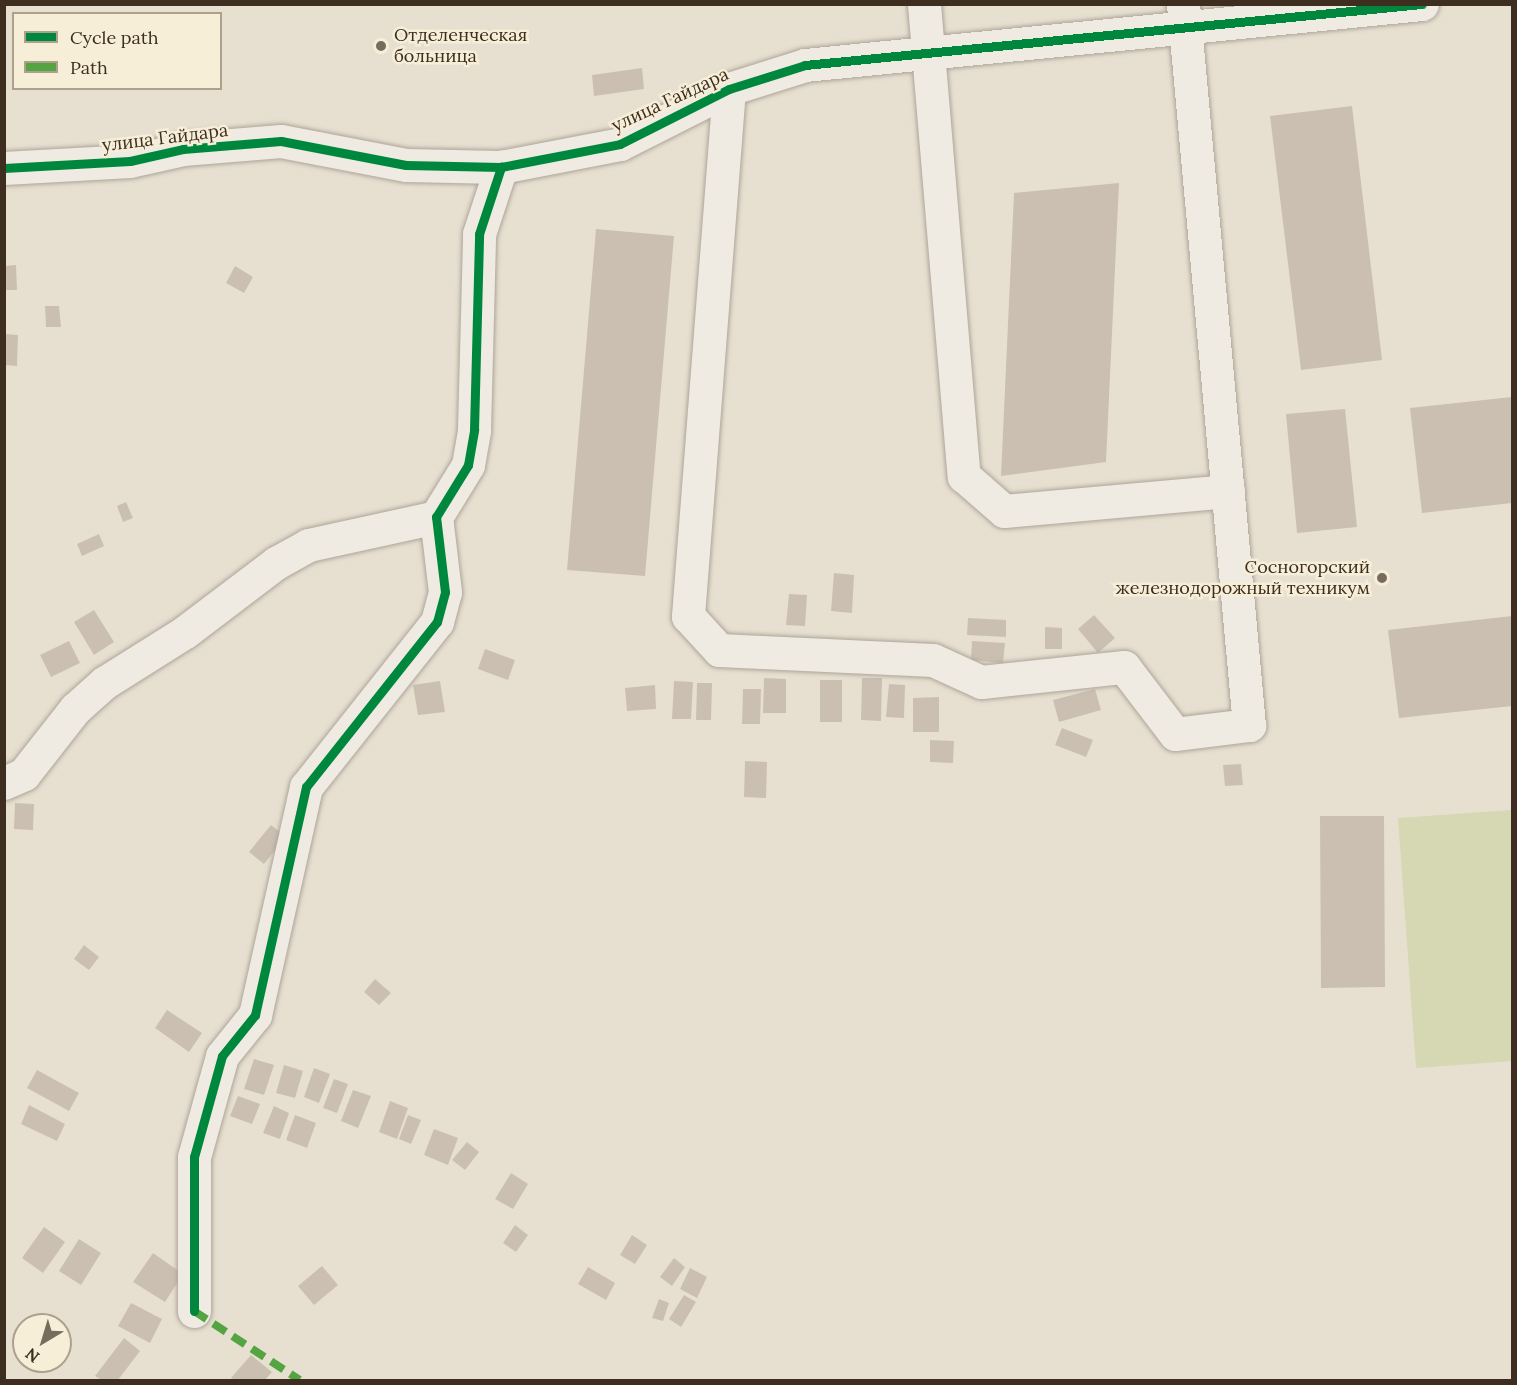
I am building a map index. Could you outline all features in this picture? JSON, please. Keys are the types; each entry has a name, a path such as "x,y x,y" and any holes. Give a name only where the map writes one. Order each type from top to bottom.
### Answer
{"street":[{"path":"924,4 964,476 1004,511 1228,491"},
{"name":"улица Гайдара","path":"4,168 130,161 183,149 281,141 406,165 501,167 620,144 729,89 805,65 928,51 1184,14 1259,23 1422,4"},
{"path":"729,89 688,616 719,650 933,660 981,682 1124,667 1175,734 1249,724 1184,14"},
{"path":"194,1311 194,1157 222,1056 255,1015 306,787 437,622 445,592 436,517 468,465 474,430 479,234 501,167"},
{"path":"4,783 24,774 75,709 104,683 185,632 276,563 308,545 436,517"}],"green space":[{"path":"1512,810 1512,1061 1416,1068 1398,818"}],"building":[{"path":"642,68 644,89 594,96 592,75"},
{"path":"1352,106 1382,360 1301,370 1270,116"},
{"path":"1119,183 1106,462 1001,476 1014,193"},
{"path":"596,229 674,236 645,576 567,570"},
{"path":"16,265 17,290 4,290 4,266"},
{"path":"235,266 253,277 244,293 226,283"},
{"path":"45,306 59,306 61,327 46,327"},
{"path":"4,334 18,335 17,366 4,365"},
{"path":"1512,397 1512,503 1422,513 1410,408"},
{"path":"1345,409 1357,527 1297,533 1286,414"},
{"path":"126,502 133,518 123,522 117,506"},
{"path":"99,534 104,546 82,556 77,544"},
{"path":"834,573 854,575 852,613 831,611"},
{"path":"789,594 807,595 805,626 786,625"},
{"path":"94,610 114,642 94,655 74,622"},
{"path":"1094,615 1115,638 1098,653 1078,629"},
{"path":"1512,616 1512,706 1399,718 1388,630"},
{"path":"968,618 1006,620 1006,637 967,635"},
{"path":"1045,627 1062,628 1062,649 1045,649"},
{"path":"69,641 80,663 51,677 40,655"},
{"path":"972,641 1005,643 1003,663 971,660"},
{"path":"485,649 515,660 508,680 478,669"},
{"path":"764,678 786,679 786,713 763,713"},
{"path":"862,678 882,678 881,721 861,720"},
{"path":"820,680 842,680 842,722 820,722"},
{"path":"440,681 445,712 418,715 413,685"},
{"path":"674,681 693,682 691,719 672,719"},
{"path":"697,683 712,683 711,720 696,720"},
{"path":"889,684 905,685 904,718 886,717"},
{"path":"655,685 656,709 627,711 625,688"},
{"path":"743,689 761,689 760,724 742,724"},
{"path":"1095,689 1101,710 1059,722 1053,700"},
{"path":"939,697 939,732 913,732 913,698"},
{"path":"1062,728 1093,740 1086,757 1055,745"},
{"path":"930,740 954,741 953,763 930,762"},
{"path":"745,761 767,762 766,798 744,797"},
{"path":"1241,764 1243,785 1225,786 1223,765"},
{"path":"15,803 34,804 33,830 14,829"},
{"path":"1320,816 1384,816 1385,987 1321,988"},
{"path":"271,825 286,837 264,864 249,852"},
{"path":"84,945 99,957 89,970 74,959"},
{"path":"375,979 391,993 379,1005 364,992"},
{"path":"167,1010 202,1033 189,1052 155,1028"},
{"path":"254,1059 274,1065 264,1095 244,1089"},
{"path":"284,1065 303,1071 295,1098 276,1093"},
{"path":"314,1068 330,1074 319,1103 304,1097"},
{"path":"37,1070 79,1093 69,1111 27,1088"},
{"path":"334,1079 348,1084 337,1113 323,1108"},
{"path":"353,1090 371,1096 358,1128 341,1121"},
{"path":"238,1096 260,1104 252,1124 230,1116"},
{"path":"390,1101 408,1108 397,1139 379,1132"},
{"path":"29,1105 65,1124 57,1141 21,1124"},
{"path":"274,1106 289,1113 280,1139 263,1133"},
{"path":"295,1115 316,1123 307,1148 286,1140"},
{"path":"408,1115 421,1120 411,1144 399,1139"},
{"path":"434,1129 458,1138 448,1165 424,1155"},
{"path":"467,1142 479,1152 465,1170 452,1160"},
{"path":"511,1173 528,1184 513,1209 495,1199"},
{"path":"515,1225 528,1235 516,1252 503,1243"},
{"path":"44,1227 65,1242 43,1273 22,1258"},
{"path":"632,1235 647,1245 635,1264 620,1255"},
{"path":"79,1239 101,1253 81,1285 59,1271"},
{"path":"153,1253 183,1274 165,1302 133,1282"},
{"path":"674,1258 685,1267 672,1286 660,1277"},
{"path":"322,1266 338,1285 314,1305 298,1286"},
{"path":"588,1267 615,1283 606,1300 578,1284"},
{"path":"690,1268 707,1277 697,1298 680,1289"},
{"path":"684,1295 696,1302 681,1327 669,1319"},
{"path":"659,1299 669,1303 663,1321 652,1318"},
{"path":"131,1303 162,1319 150,1343 118,1326"},
{"path":"124,1338 140,1351 118,1380 102,1380 95,1376"},
{"path":"251,1355 272,1372 265,1380 234,1380 231,1378"}],"marked path":[{"path":"194,1311 300,1380"}],"cycle path":[{"path":"4,168 130,161 183,149 281,141 406,165 501,167 620,144 729,89 805,65 1422,4"},
{"path":"194,1311 194,1157 222,1056 255,1015 306,787 437,622 445,592 436,517 468,465 474,430 479,234 501,167"}],"place":[{"name":"Отделенческая больница","path":"381,46"},
{"name":"Сосногорский железнодорожный техникум","path":"1382,578"}]}
